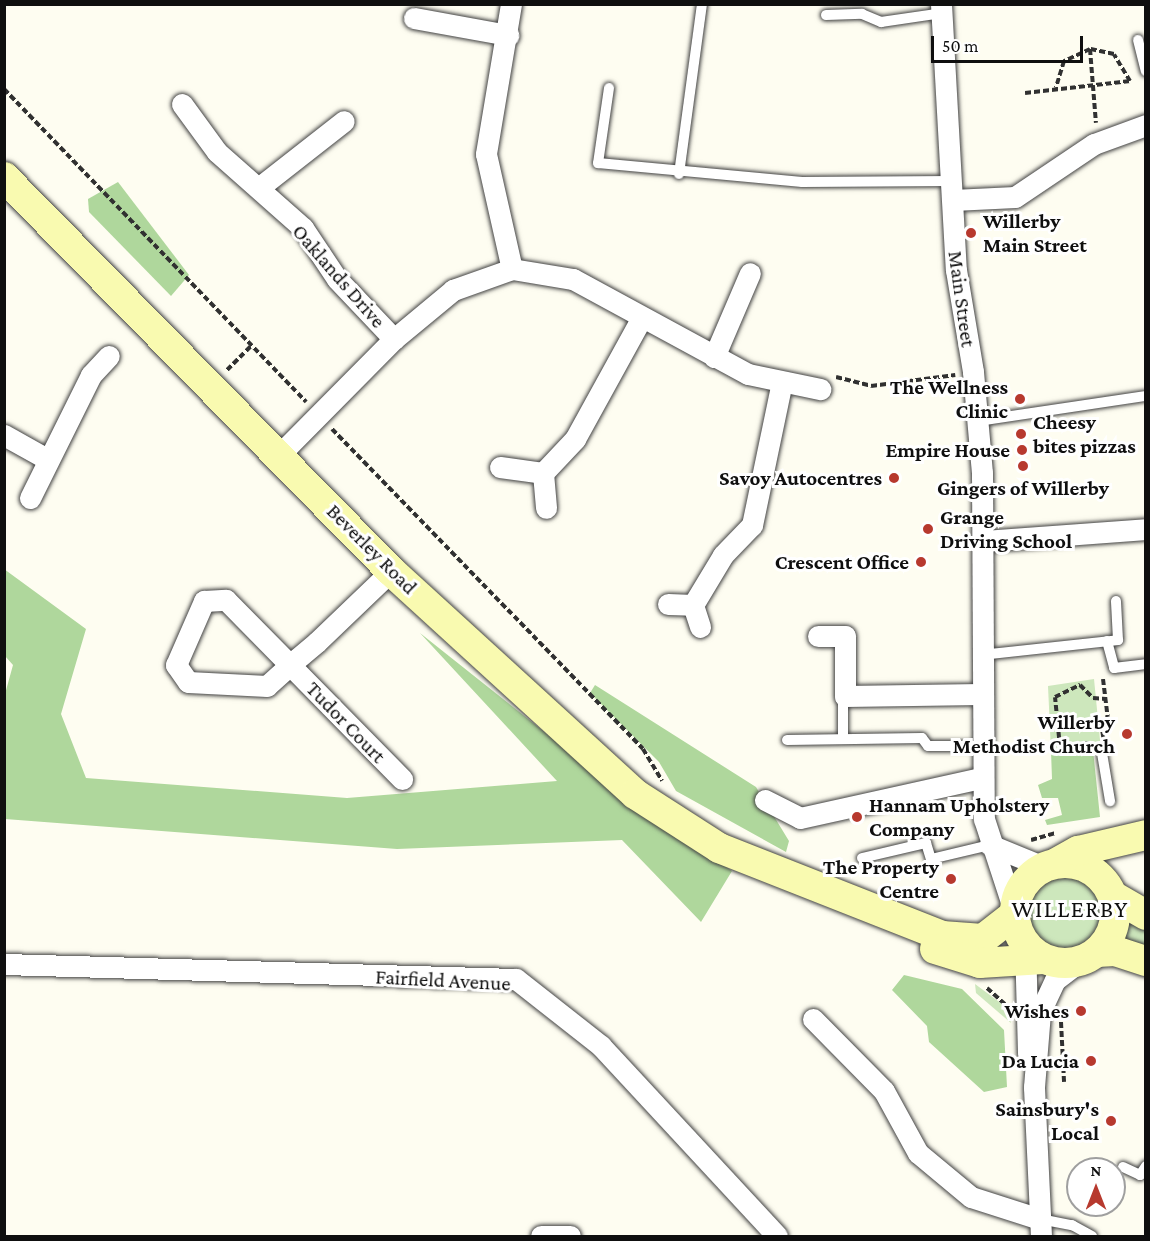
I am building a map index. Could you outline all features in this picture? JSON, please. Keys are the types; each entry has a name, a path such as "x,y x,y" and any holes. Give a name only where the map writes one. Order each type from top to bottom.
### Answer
{"main road":[{"name":"Beverley Road","path":"4,177 117,296 213,384 391,571 635,794 718,848 778,874 912,941 980,963 1032,955"},
{"path":"1138,836 1050,865 1023,885 1015,912 1032,955 1088,957 1124,953 1146,961"},
{"path":"1088,957 1114,926 1111,892 1115,855 1138,836"},
{"path":"1050,865 1087,867 1111,892 1146,915"},
{"name":"Beverley Road","path":"778,874 963,941 983,939 1015,912"}],"street":[{"path":"511,4 508,35 486,154 512,269"},
{"name":"Main Street","path":"942,9 956,270 973,372 978,421 984,541 981,778 990,845 1015,912"},
{"path":"414,18 508,35"},
{"name":"Oaklands Drive","path":"182,104 217,152 261,186 394,339"},
{"path":"261,186 344,121"},
{"path":"953,190 1016,197 1102,141 1146,125"},
{"name":"Oaklands Drive","path":"280,454 394,339 453,290 512,269 573,279 714,357 782,382 820,389"},
{"path":"714,357 750,273"},
{"path":"546,508 543,473 574,438 642,317"},
{"path":"30,498 47,459 91,375 109,356"},
{"path":"700,627 693,605 723,555 752,525 782,382"},
{"path":"4,435 47,459"},
{"path":"500,466 543,473"},
{"path":"984,541 1146,529"},
{"name":"Tudor Court","path":"391,571 290,664 267,686 188,682 176,664 204,601 226,600 290,664 402,779"},
{"path":"668,604 693,605"},
{"path":"818,636 845,636 845,696 981,694"},
{"path":"765,800 800,818 981,778"},
{"path":"990,845 1050,865"},
{"name":"Beverley Road","path":"1032,955 1025,1006 1034,1087 1041,1228"},
{"name":"Beverley Road","path":"1034,1087 1040,1012 1048,990 1088,957"},
{"name":"Beverley Road","path":"980,963 1012,976 1025,1006"},
{"name":"Fairfield Avenue","path":"4,964 516,980 601,1046 777,1236"},
{"path":"813,1019 884,1091 918,1153 971,1197 1041,1228"},
{"path":"541,1236 570,1236"}],"lane":[{"path":"679,174 702,4"},
{"path":"826,15 862,14 881,22 942,9"},
{"path":"1138,40 1146,71"},
{"path":"609,88 598,163 679,174 709,170 802,182 953,190"},
{"path":"978,421 1146,396"},
{"path":"981,655 1118,640 1116,601"},
{"path":"1107,641 1114,668 1146,664"},
{"path":"843,703 843,736"},
{"path":"787,740 843,736 922,738 928,746 981,746"},
{"path":"1103,749 1110,801"},
{"path":"862,858 926,843 931,859 990,845"},
{"path":"1126,1168 1140,1175 1146,1166"},
{"path":"1041,1228 1072,1225 1092,1236"}],"path":[{"path":"1090,49 1102,141"},
{"path":"1025,93 1130,81 1114,54 1090,49 1064,61 1056,88"},
{"path":"4,90 307,402"},
{"path":"213,384 252,345"},
{"path":"820,389 829,378 871,386 973,372"},
{"path":"328,425 644,749 668,789"},
{"path":"1103,679 1106,699 1103,749 1086,742 1074,752 1060,747 1055,697 1080,684 1093,698 1106,699"},
{"path":"1025,841 1063,831"},
{"path":"1061,1013 1064,1082"}],"green space":[{"path":"118,182 189,275 171,296 89,212 88,199"},
{"path":"4,569 86,629 61,714 86,778 347,798 557,781 420,633 611,785 732,871 701,922 622,840 397,849 5,819 5,694 13,665 5,656"},
{"path":"1094,679 1101,750 1051,751 1048,686"},
{"path":"595,685 756,787 789,841 786,852 676,791 659,762 590,693"},
{"path":"1093,750 1100,817 1047,825 1045,820 1062,815 1058,798 1042,798 1038,785 1052,779 1051,751"},
{"path":"1065,875 1080,878 1093,887 1102,900 1105,915 1102,930 1093,943 1080,952 1065,955 1050,952 1037,943 1028,930 1025,915 1028,900 1037,887 1050,878"},
{"path":"1130,919 1145,923 1145,951 1124,937"},
{"path":"904,975 962,989 1004,1030 1007,1087 984,1092 929,1042 927,1026 892,990"},
{"path":"975,984 1006,1007 1011,1023 976,993"}],"place":[{"name":"Willerby Main Street","path":"971,233"},
{"name":"The Wellness Clinic","path":"1020,399"},
{"name":"Cheesy bites pizzas","path":"1021,434"},
{"name":"Empire House","path":"1022,450"},
{"name":"Gingers of Willerby","path":"1023,466"},
{"name":"Savoy Autocentres","path":"894,478"},
{"name":"Grange Driving School","path":"928,529"},
{"name":"Crescent Office","path":"921,562"},
{"name":"Willerby Methodist Church","path":"1127,734"},
{"name":"Hannam Upholstery Company","path":"857,817"},
{"name":"The Property Centre","path":"951,879"},
{"name":"Wishes","path":"1081,1011"},
{"name":"Da Lucia","path":"1091,1061"},
{"name":"Sainsbury's Local","path":"1111,1121"}],"district":[{"name":"WILLERBY","path":"1070,909"}]}
